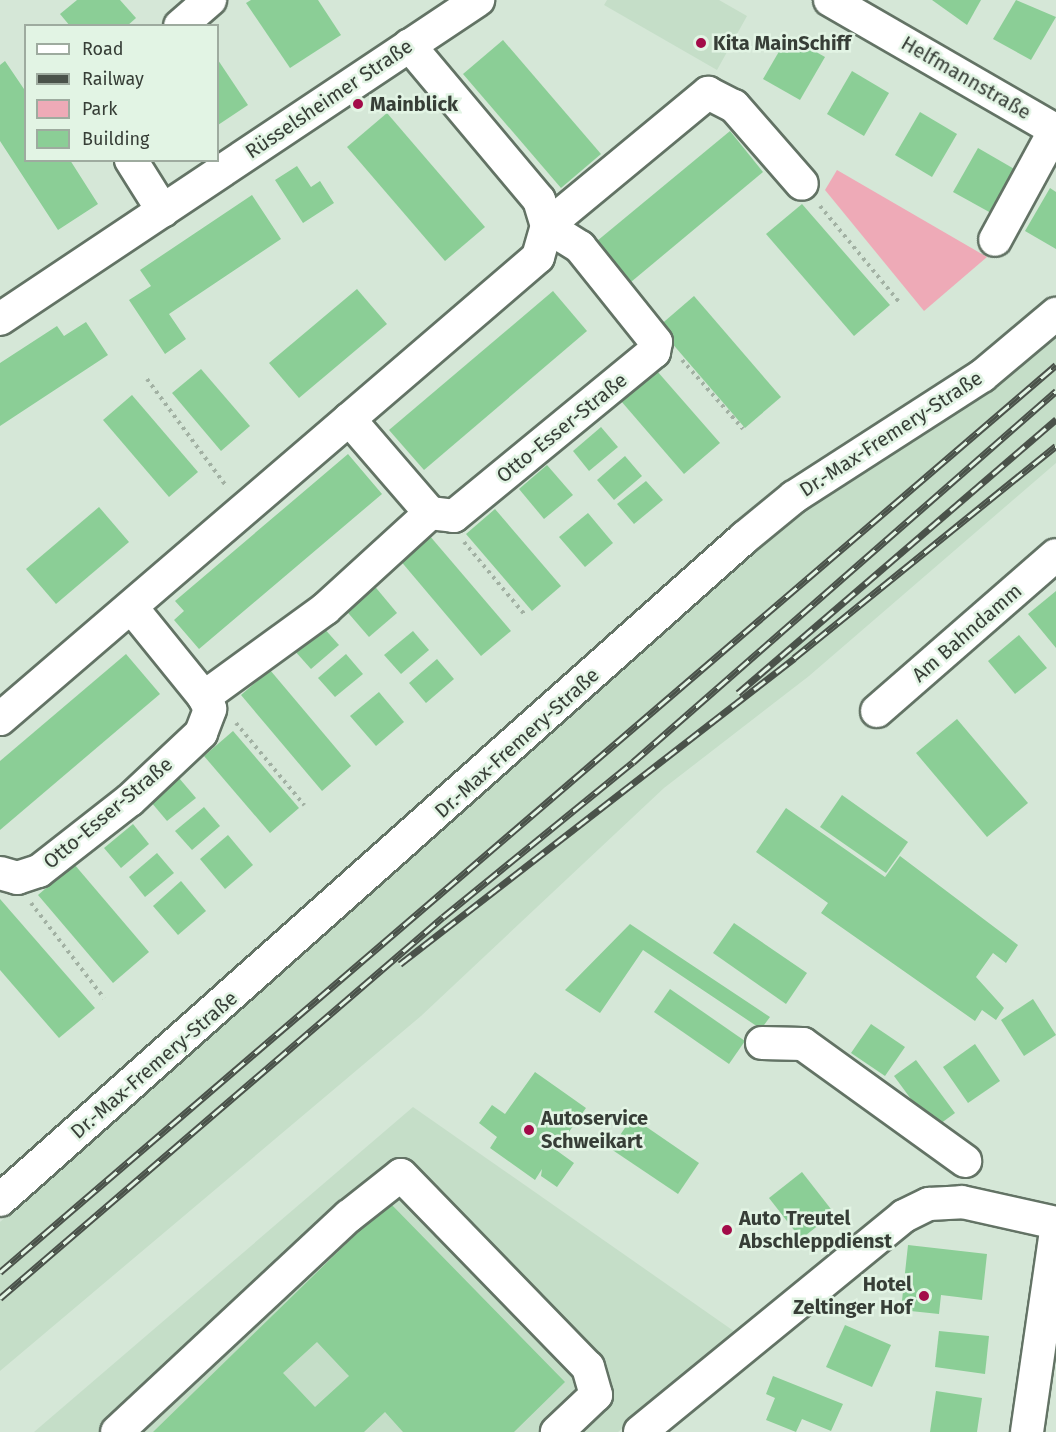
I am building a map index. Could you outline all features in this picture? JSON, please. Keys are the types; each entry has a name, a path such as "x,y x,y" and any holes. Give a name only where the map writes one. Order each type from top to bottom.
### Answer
{"street":[{"path":"182,24 210,0"},
{"name":"Rüsselsheimer Straße","path":"0,319 478,0"},
{"name":"Helfmannstraße","path":"830,0 1055,130 996,240"},
{"path":"0,719 245,512 538,257 547,226 539,200 409,45"},
{"path":"547,226 708,93 734,106 802,184"},
{"path":"131,162 163,211"},
{"path":"547,226 580,247 656,342"},
{"name":"Dr.-Max-Fremery-Straße","path":"0,1200 744,538 794,497 982,376 1056,314"},
{"name":"Otto-Esser-Straße","path":"8,876 39,871 130,800 201,733 207,703 442,514 654,352 656,342"},
{"path":"350,419 442,514"},
{"name":"Am Bahndamm","path":"877,711 1056,555"},
{"path":"132,608 207,703"},
{"path":"762,1042 803,1044 965,1161"},
{"path":"117,1432 349,1216 401,1175 588,1367 596,1395 557,1432"},
{"path":"640,1432 904,1216 929,1204 962,1202 1056,1223"},
{"path":"1028,1432 1056,1230"}],"path":[{"path":"802,184 900,303"},
{"path":"656,342 668,343 743,429"},
{"path":"147,379 245,512"},
{"path":"442,514 525,615"},
{"path":"207,703 225,711 304,805"},
{"path":"8,876 104,998"}],"shaded area":[{"name":"Kita MainSchiff","path":"607,0 719,0 747,16 717,70 604,5"},
{"path":"1056,335 1056,463 809,676 664,788 421,1016 0,1371 0,1222 765,537"},
{"path":"413,1107 738,1334 618,1432 34,1432"}],"green space":[{"path":"837,170 987,257 924,311 825,190"}],"building":[{"path":"77,0 120,0 136,18 129,24 68,24 60,14"},
{"path":"251,0 318,0 341,35 290,68 246,3"},
{"path":"932,0 981,0 967,25"},
{"path":"1016,0 1056,17 1031,60 993,39"},
{"path":"788,36 825,57 800,100 763,79"},
{"path":"503,40 601,154 561,188 463,74"},
{"path":"5,61 24,89 24,162 71,162 98,204 58,230 0,141 0,65"},
{"path":"219,62 248,105 219,124"},
{"path":"852,71 889,93 864,136 827,114"},
{"path":"920,112 957,134 932,177 895,155"},
{"path":"387,113 485,227 445,261 347,147"},
{"path":"730,131 763,172 631,282 597,241"},
{"path":"978,148 1016,170 991,213 953,192"},
{"path":"297,166 311,187 320,181 334,203 303,223 275,180"},
{"path":"1050,188 1056,192 1056,249 1025,231"},
{"path":"252,195 281,239 169,314 186,339 165,354 129,300 151,286 140,270"},
{"path":"802,204 890,305 854,336 766,234"},
{"path":"357,289 387,324 299,398 269,363"},
{"path":"553,291 587,331 424,470 389,430"},
{"path":"694,296 781,397 745,428 658,327"},
{"path":"86,322 108,355 0,426 0,363 57,326 64,336"},
{"path":"201,369 250,426 221,451 172,393"},
{"path":"657,371 720,443 684,474 621,401"},
{"path":"132,395 198,472 169,497 103,420"},
{"path":"601,427 618,447 589,471 573,451"},
{"path":"348,454 382,494 199,649 174,620 184,611 175,601"},
{"path":"625,456 642,476 614,500 597,480"},
{"path":"547,465 573,495 544,519 519,489"},
{"path":"646,481 663,500 634,524 617,504"},
{"path":"99,507 129,542 56,604 26,569"},
{"path":"495,509 561,586 532,611 466,534"},
{"path":"588,513 613,543 585,567 559,537"},
{"path":"429,535 511,631 481,656 399,559"},
{"path":"372,583 397,613 369,637 343,607"},
{"path":"1056,591 1056,648 1028,614"},
{"path":"322,626 339,645 311,669 294,650"},
{"path":"413,631 429,650 401,674 384,655"},
{"path":"1019,635 1047,668 1015,694 988,661"},
{"path":"126,654 160,694 0,830 0,761"},
{"path":"346,654 363,674 335,697 318,678"},
{"path":"437,659 454,679 426,703 409,683"},
{"path":"270,670 351,766 322,791 241,695"},
{"path":"379,692 404,722 376,746 350,716"},
{"path":"957,719 1028,803 987,837 916,753"},
{"path":"233,731 299,808 270,833 204,756"},
{"path":"179,778 196,798 167,821 151,802"},
{"path":"842,795 908,842 886,873 820,827"},
{"path":"204,807 220,826 192,850 175,831"},
{"path":"786,808 885,877 900,856 1018,945 1006,963 993,953 976,977 1004,1008 996,1020 982,1010 975,1021 821,913 828,903 756,852"},
{"path":"133,824 149,844 121,868 104,848"},
{"path":"228,835 253,865 225,889 200,859"},
{"path":"157,853 174,873 145,897 129,877"},
{"path":"74,864 149,952 113,983 38,895"},
{"path":"181,881 206,911 178,935 153,906"},
{"path":"0,899 95,1008 59,1038 0,970"},
{"path":"734,923 807,973 786,1004 713,953"},
{"path":"630,924 770,1017 761,1029 643,950 600,1013 565,990"},
{"path":"670,989 745,1041 729,1064 654,1012"},
{"path":"1033,999 1056,1035 1024,1056 1001,1020"},
{"path":"871,1024 905,1047 885,1076 851,1053"},
{"path":"975,1044 1000,1081 968,1103 943,1067"},
{"path":"916,1060 955,1113 933,1129 894,1076"},
{"name":"Autoservice Schweikart","path":"535,1072 586,1108 556,1150 574,1163 557,1187 541,1176 542,1169 535,1180 490,1148 497,1137 479,1123 492,1105 505,1114"},
{"path":"632,1117 699,1163 678,1194 611,1149"},
{"path":"802,1172 834,1213 801,1239 769,1198"},
{"path":"389,1202 565,1382 514,1432 403,1432 385,1412 364,1432 153,1432","holes":["317,1342 349,1376 315,1407 283,1373"]},
{"path":"908,1245 987,1254 982,1300 941,1295 939,1314 901,1310"},
{"path":"845,1325 891,1345 872,1387 826,1367"},
{"path":"939,1331 989,1336 985,1374 935,1367"},
{"path":"773,1376 843,1404 831,1431 802,1419 796,1432 766,1420 775,1398 766,1394"},
{"path":"936,1391 982,1398 977,1432 930,1432"}],"railway":[{"path":"0,1272 1056,365"},
{"path":"0,1298 443,917 633,762 1056,391"},
{"path":"738,693 1056,419"},
{"path":"400,964 794,658 1056,446"}],"place":[{"name":"Kita MainSchiff","path":"701,43"},
{"name":"Mainblick","path":"358,104"},
{"name":"Autoservice Schweikart","path":"529,1130"},
{"name":"Auto Treutel Abschleppdienst","path":"727,1230"},
{"name":"Hotel Zeltinger Hof","path":"924,1296"}]}
